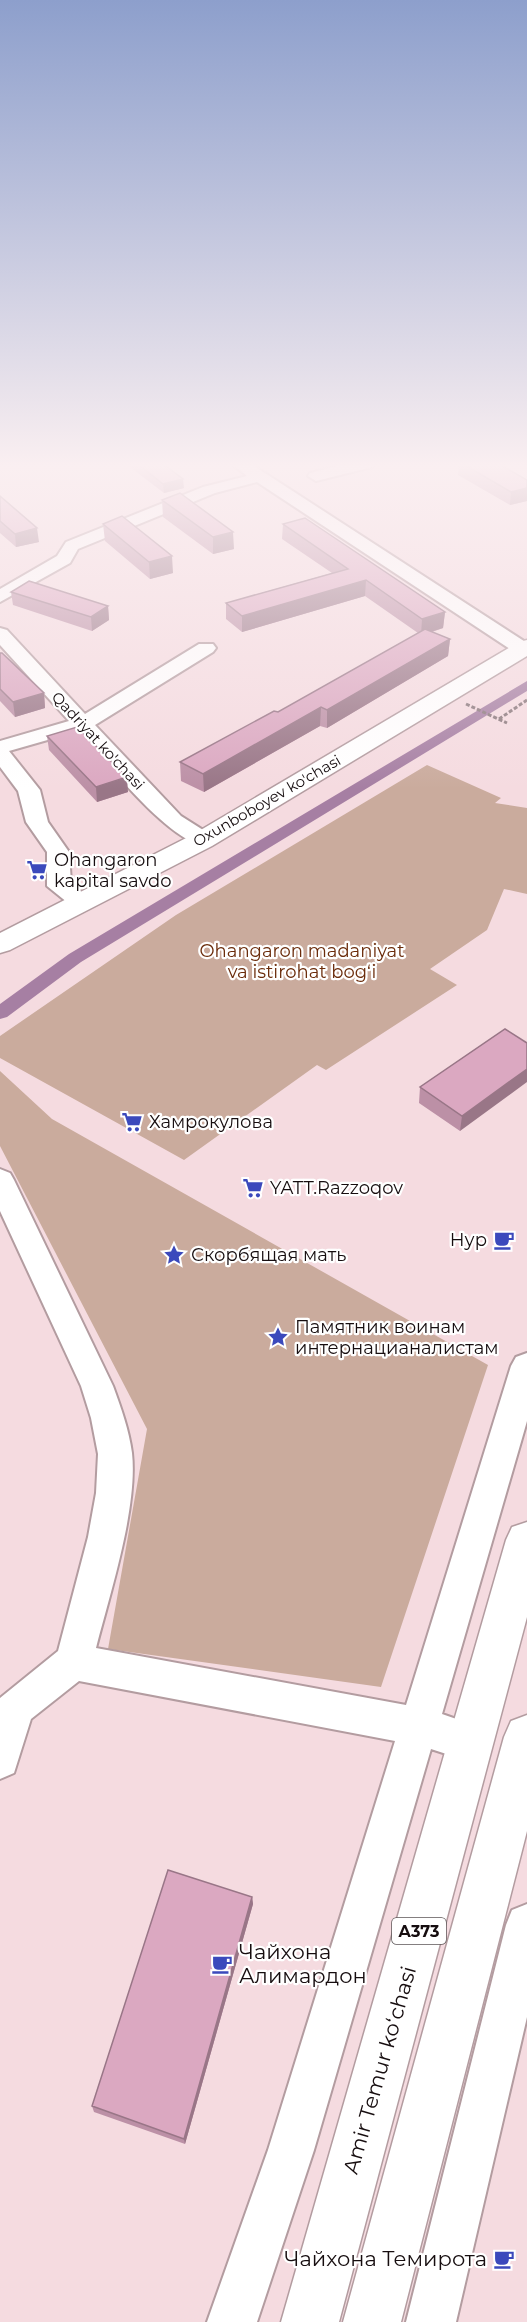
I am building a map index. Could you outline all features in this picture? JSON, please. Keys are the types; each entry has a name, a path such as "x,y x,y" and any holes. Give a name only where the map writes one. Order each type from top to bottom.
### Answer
{"main road":[{"name":"Oxunboboyev ko'chasi","path":"0,944 202,840 525,648"},
{"name":"Amir Temur koʻchasi","path":"310,2322 527,1540"},
{"path":"471,1743 525,1754"},
{"name":"A373","path":"372,2322 525,1754"}],"street":[{"path":"0,597 41,572"},
{"path":"408,572 525,648"},
{"name":"Qadriyat ko'chasi","path":"0,634 173,822 202,840"},
{"path":"0,747 82,724 206,648"},
{"path":"0,753 29,790 37,822 58,852 60,886 81,902"},
{"path":"0,1179 97,1386 108,1418 115,1454 106,1537 74,1662 15,1708 0,1759"},
{"path":"232,2322 291,2150 527,1366"},
{"path":"74,1662 418,1726 471,1743"},
{"path":"431,2322 527,1925"}],"path":[{"path":"497,718 527,700"},
{"path":"468,705 507,723"}],"green space":[{"name":"Ohangaron madaniyat va istirohat bogʻi","path":"427,765 501,798 495,803 527,808 527,894 504,889 487,930 430,969 457,985 326,1070 317,1065 184,1160 0,1058 0,1036 176,915"},
{"path":"0,1071 52,1119 488,1365 381,1687 108,1649 147,1429 0,1146"}],"building":[{"path":"336,572 386,572 445,612 422,619 366,580 242,616 226,603"},
{"path":"29,581 108,606 91,617 11,592"},
{"path":"425,629 450,639 327,710 321,707 203,774 180,762 274,711 278,712"},
{"path":"0,653 44,693 13,702 0,689"},
{"path":"77,727 127,777 96,787 47,736"},
{"path":"505,1029 527,1043 527,1069 462,1116 420,1087"},
{"path":"168,1870 252,1897 184,2139 92,2106"}],"waterway":[{"path":"0,1013 75,958 527,685"}],"place":[{"name":"Ohangaron kapital savdo","path":"37,870"},
{"name":"Хамрокулова","path":"132,1122"},
{"name":"YATT.Razzoqov","path":"253,1188"},
{"name":"Нур","path":"504,1240"},
{"name":"Скорбящая мать","path":"174,1255"},
{"name":"Памятник воинам интернацианалистам","path":"278,1337"},
{"name":"Чайхона Алимардон","path":"222,1964"},
{"name":"Чайхона Темирота","path":"504,2259"}]}
